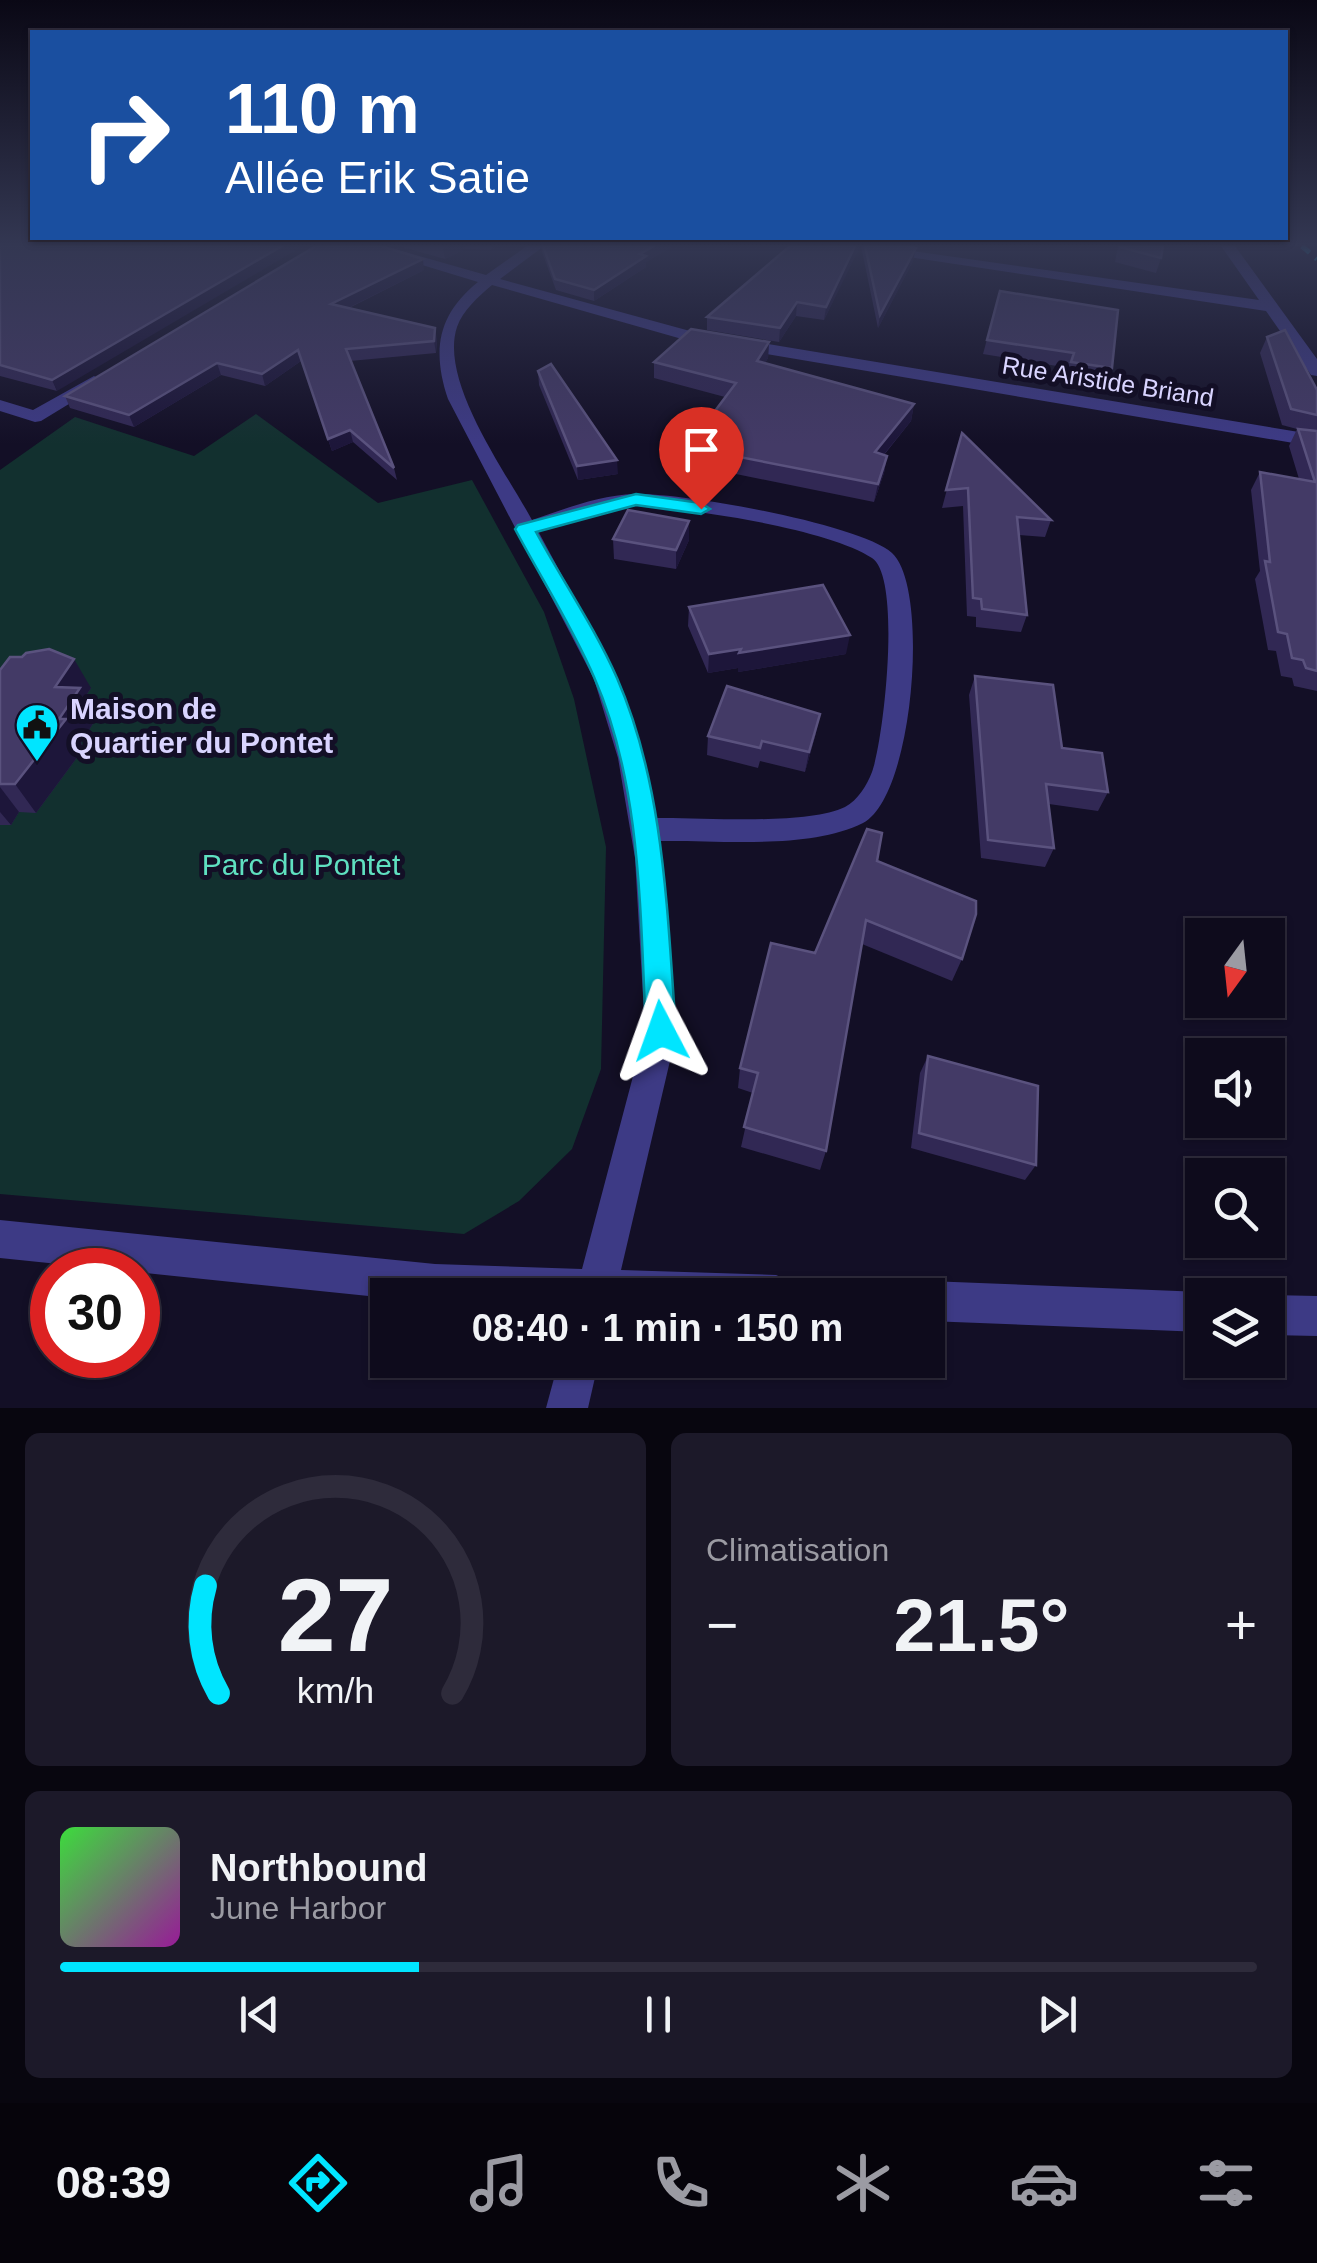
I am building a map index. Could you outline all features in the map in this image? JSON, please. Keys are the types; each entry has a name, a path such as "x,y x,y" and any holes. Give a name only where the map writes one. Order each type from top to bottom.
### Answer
{"street":[{"path":"455,312 443,346 446,375 606,678 631,758 644,830 661,1031 599,1278"},
{"name":"Rue Aristide Briand","path":"602,312 689,336 1317,441"},
{"path":"1275,312 1317,371"},
{"path":"0,405 35,417 117,368"},
{"path":"524,529 599,506 636,500 667,502 838,535 882,555 895,569 900,586 893,751 873,800 855,815 810,824 644,830"},
{"path":"0,1239 386,1278"},
{"path":"945,1302 1185,1311"},
{"path":"1285,1315 1317,1316"},
{"path":"567,1408 574,1378"}],"green space":[{"name":"Parc du Pontet","path":"256,414 378,503 472,480 544,612 574,699 606,847 601,1069 572,1149 519,1201 464,1234 0,1194 0,470 75,417 194,456"}],"building":[{"path":"0,312 169,312 52,380 0,365"},
{"path":"206,312 364,312 435,328 434,341 346,349 394,468 350,430 328,439 298,350 262,374 217,363 129,415 65,396"},
{"path":"713,312 791,312 780,328 707,317"},
{"path":"995,312 1118,312 1112,368 1071,362 1074,353 987,340"},
{"path":"691,329 769,342 757,361 914,404 875,452 887,456 878,484 688,447 736,383 654,362"},
{"path":"1285,330 1317,390 1317,415 1291,409 1267,337"},
{"path":"551,364 617,460 577,466 538,371"},
{"path":"1298,429 1317,431 1317,671 1306,668 1303,660 1292,658 1287,634 1278,632 1265,561 1270,562 1260,472 1315,482"},
{"path":"962,433 1051,520 1017,517 1027,615 982,609 981,599 973,598 968,488 946,490"},
{"path":"628,510 689,521 676,550 613,539"},
{"path":"823,585 850,635 739,653 741,649 709,654 689,607"},
{"path":"49,649 74,659 55,687 80,688 59,719 66,719 15,784 0,784 0,670 10,657"},
{"path":"975,676 1053,685 1062,748 1102,753 1108,792 1046,784 1054,848 988,840"},
{"path":"727,686 820,714 809,752 762,741 760,748 708,736"},
{"path":"867,829 882,833 877,861 976,901 976,914 962,959 866,920 826,1151 744,1127 758,1073 740,1068 771,943 815,953"},
{"path":"928,1056 1038,1086 1036,1165 919,1133"}],"place":[{"name":"Maison de Quartier du Pontet","path":"37,763"}],"route":[{"path":"661,1031 650,858 631,758 606,678 524,529 599,506 636,500 701,509"}]}
